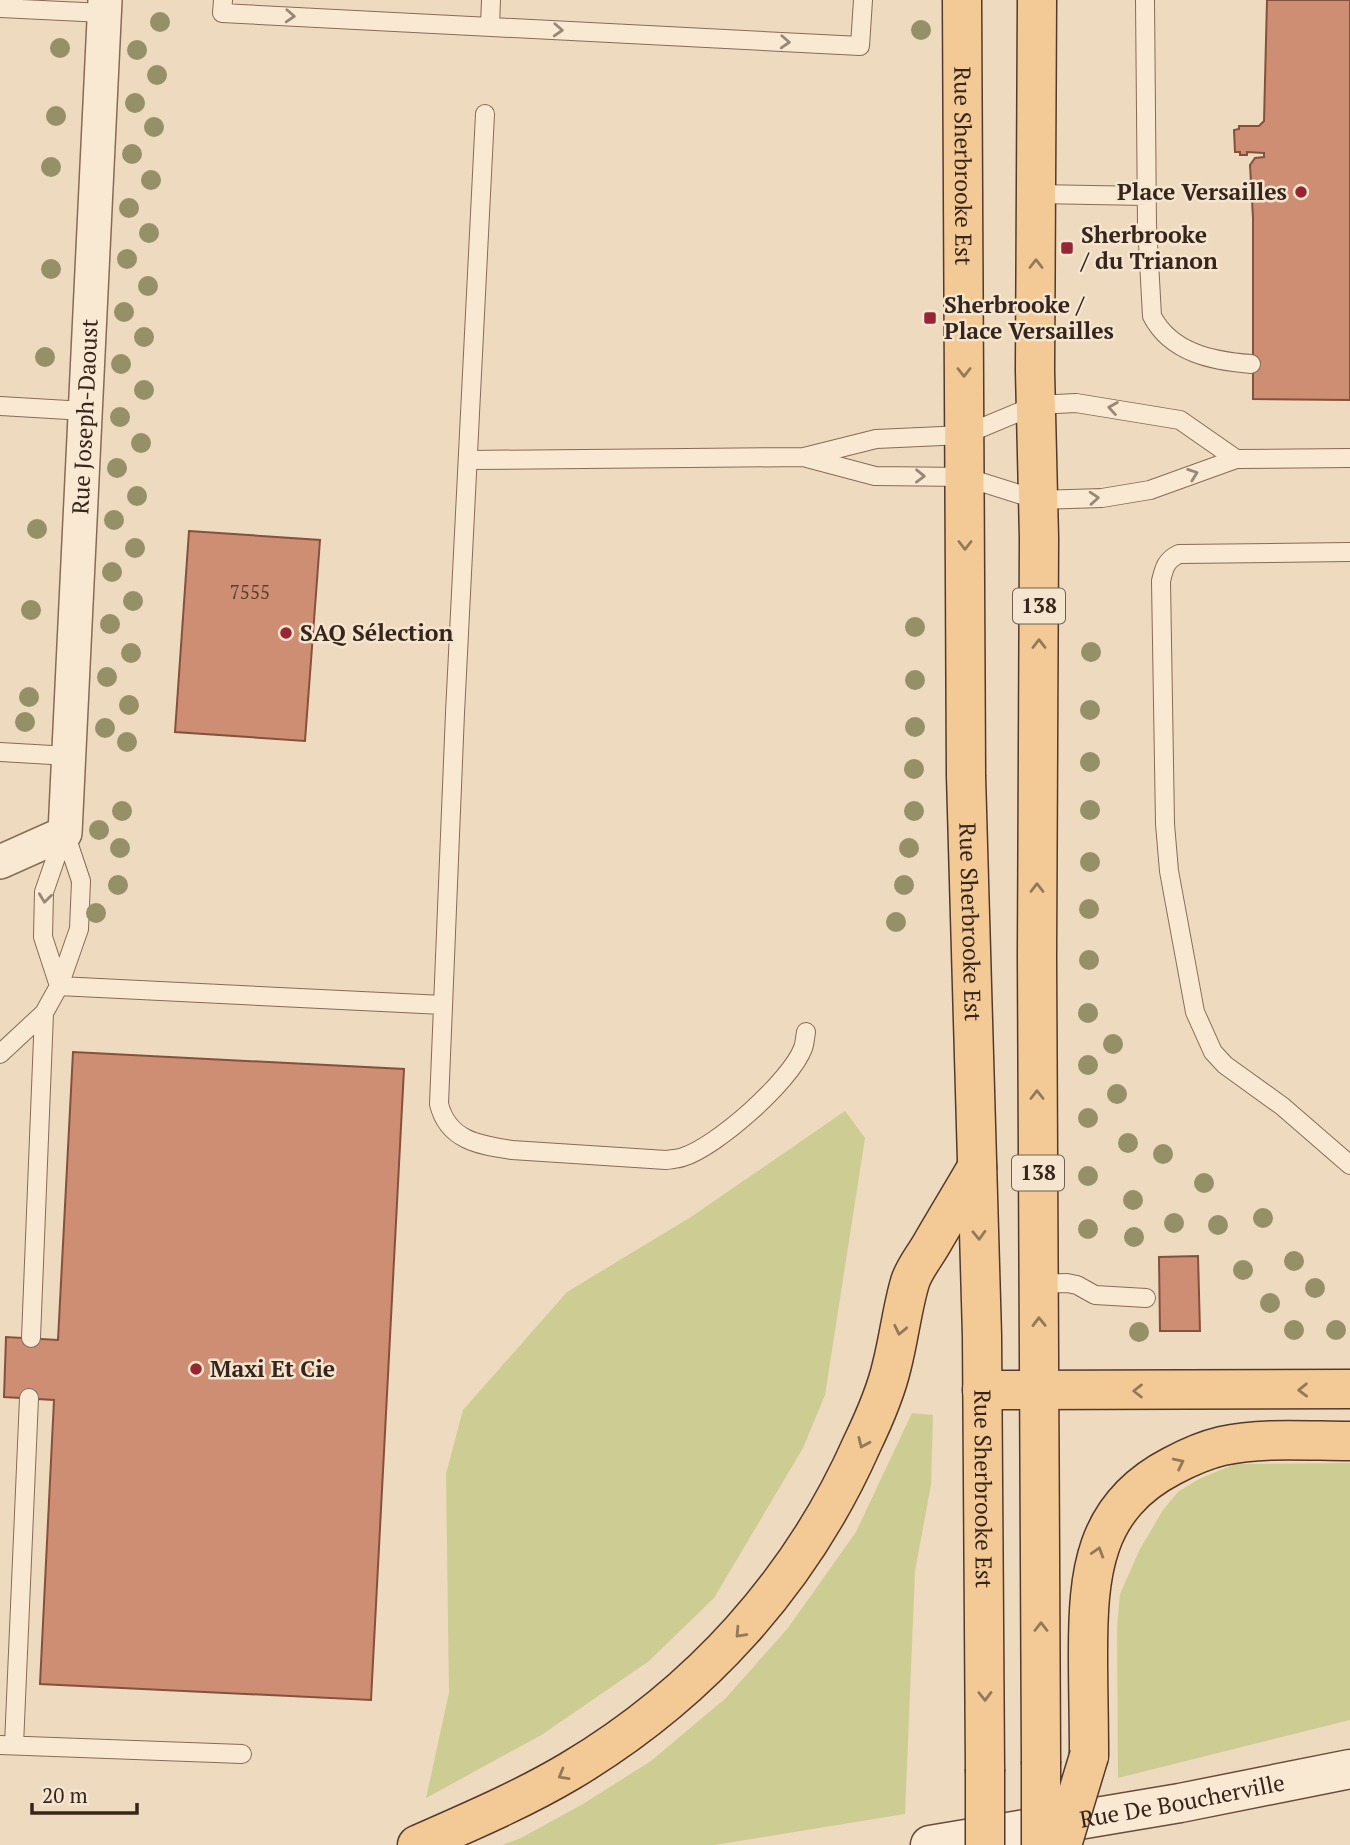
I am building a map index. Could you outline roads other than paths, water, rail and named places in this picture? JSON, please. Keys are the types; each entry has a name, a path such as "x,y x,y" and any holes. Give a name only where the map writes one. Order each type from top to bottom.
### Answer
{"main road":[{"name":"Rue Sherbrooke Est","path":"962,0 966,776 982,1390 985,1845"},
{"name":"138","path":"1037,0 1041,1845"},
{"path":"417,1845 525,1796 614,1743 668,1702 704,1670 775,1593 806,1549 847,1478 879,1405 891,1368 911,1280 977,1167"},
{"path":"982,1390 1350,1389"},
{"path":"1062,1845 1089,1756 1090,1584 1100,1542 1125,1503 1162,1471 1219,1446 1262,1442 1350,1441"},
{"name":"Rue De Boucherville","path":"930,1845 1180,1803 1350,1769"}],"street":[{"name":"Rue Joseph-Daoust","path":"65,833 104,6"},
{"path":"0,862 65,833"}],"lane":[{"path":"223,0 222,13 860,46 863,0"},
{"path":"490,26 491,0"},
{"path":"1146,0 1147,196 1152,316 1158,329 1170,340 1205,357 1251,364"},
{"path":"0,8 104,6"},
{"path":"485,114 443,1005 439,1104 442,1116 461,1138 512,1150 666,1160 683,1157 703,1147 727,1129 776,1087 803,1048 806,1032"},
{"path":"1036,194 1147,196"},
{"path":"468,460 804,457 876,439 964,435 1036,405 1092,405 1180,419 1236,459"},
{"path":"0,407 85,411"},
{"path":"804,457 875,476 965,477 1038,500 1102,498 1150,490 1236,459 1350,458"},
{"path":"1350,552 1179,554 1169,559 1161,582 1165,824 1170,871 1195,1012 1213,1052 1225,1065 1282,1106 1350,1165"},
{"path":"0,752 69,756"},
{"path":"59,986 43,937 44,892 65,833"},
{"path":"0,1054 44,1013 59,986 79,929 81,881 65,833"},
{"path":"59,986 443,1005"},
{"path":"31,1338 44,1013"},
{"path":"1038,1284 1067,1283 1077,1285 1095,1295 1146,1298"},
{"path":"29,1398 7,1745 242,1754"}],"place":[{"name":"Place Versailles","path":"1301,192"},
{"name":"Sherbrooke / du Trianon","path":"1067,248"},
{"name":"Sherbrooke / Place Versailles","path":"930,318"},
{"name":"SAQ Sélection","path":"286,633"},
{"name":"Maxi Et Cie","path":"196,1369"}]}
